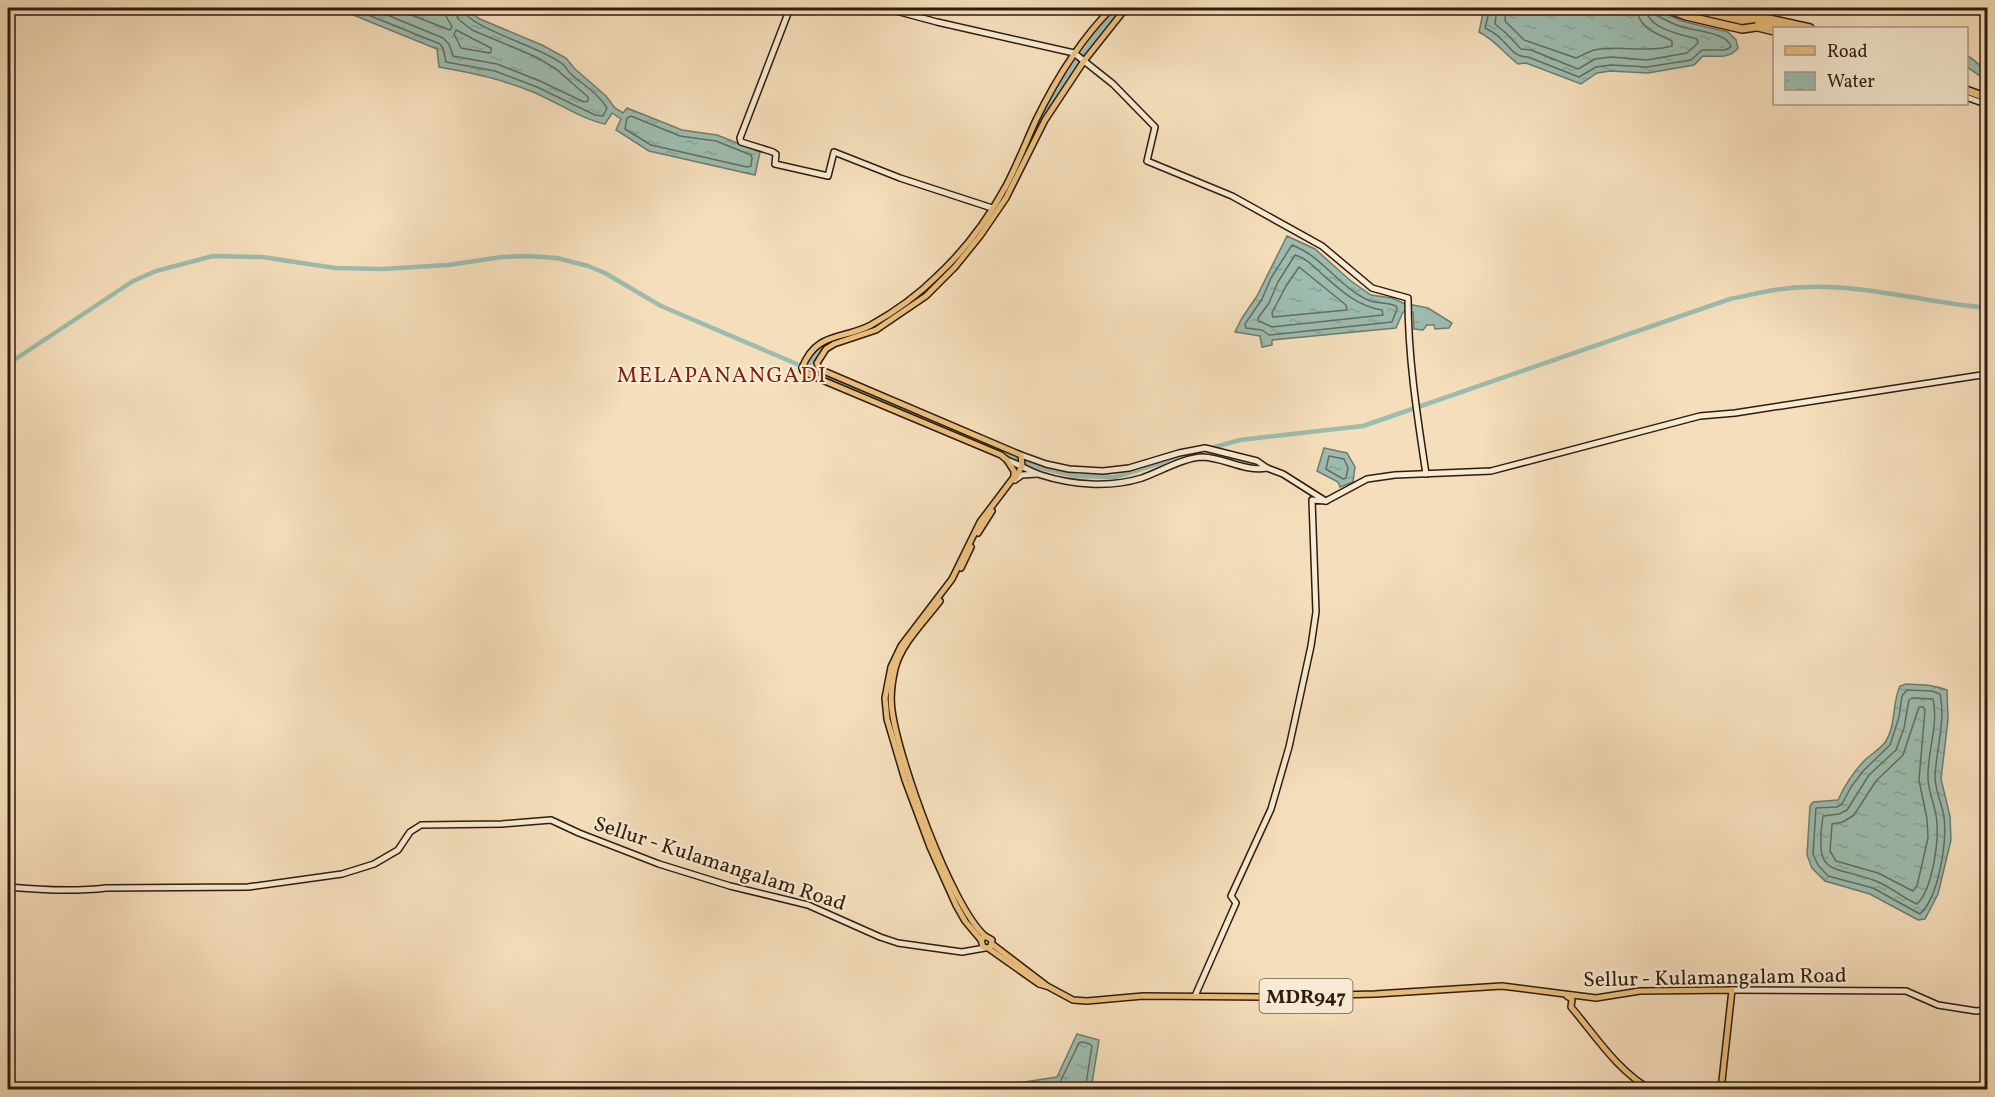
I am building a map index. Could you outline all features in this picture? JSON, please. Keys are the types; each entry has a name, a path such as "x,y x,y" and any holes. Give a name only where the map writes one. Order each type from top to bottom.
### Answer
{"highway":[{"path":"1664,8 1686,16 1742,29 1756,27"},
{"path":"1681,8 1773,32"},
{"path":"1699,8 1784,27"},
{"path":"1721,8 1806,27"},
{"path":"1968,90 1988,97"},
{"path":"1968,97 1988,104"}],"main road":[{"path":"790,8 758,86 740,138 741,142 773,152 776,154 775,164 828,176 834,152 857,159 900,178 992,208"},
{"path":"885,8 1079,57 1113,84 1155,127 1147,160 1232,196 1299,232 1322,246 1372,288 1408,298 1414,399 1418,412 1425,474"},
{"path":"1112,8 1038,117 1005,187 958,254 921,290 867,327 820,342 803,366 803,371 973,442 1007,460 1069,469 1103,471 1129,468 1182,452 1209,449 1257,461 1326,501"},
{"path":"1038,474 1023,462 819,369 817,363 826,349 834,344 867,334 892,320 926,296 955,267 1006,198 1079,57 1126,8"},
{"path":"1673,8 1701,17 1773,32"},
{"path":"1713,8 1798,27"},
{"path":"1195,996 1236,903 1231,896 1271,810 1288,747 1311,646 1316,612 1312,500 1326,501 1367,479 1395,475 1491,471 1700,416 1735,413 1988,374"},
{"path":"1182,452 1184,462"},
{"path":"1015,477 1038,474 1066,481 1121,483 1202,457 1256,470 1267,468"},
{"path":"1007,460 1014,469 1015,477"},
{"path":"1023,462 980,530 956,579 902,652 896,667 891,697 898,740 918,803 946,871 974,925 988,947 1039,984 1047,986"},
{"name":"Sellur - Kulamangalam Road","path":"8,887 36,890 248,887 342,874 374,864 398,850 410,832 421,825 502,824 545,819 659,864 721,883 808,905 885,939 945,951 962,952 988,947 1019,965 1047,986 1073,1000 1088,1001 1143,996 1353,995 1502,986 1596,998 1640,991 1906,991 1938,1005 1976,1011 1988,1010"},
{"path":"971,950 982,939 991,938 988,947"},
{"path":"1721,1089 1732,990"},
{"path":"1567,996 1572,999 1571,1007 1622,1066 1641,1084 1652,1089"}],"water":[{"path":"336,8 464,8 480,19 542,45 566,58 606,96 615,108 623,113 627,108 682,130 717,135 760,152 755,175 649,151 616,130 621,119 612,113 605,124 586,118 510,83 439,67 437,49"},
{"path":"1484,8 1654,8 1681,21 1728,32 1736,40 1738,48 1727,55 1703,56 1694,65 1648,73 1610,71 1597,73 1581,84 1526,63 1518,64 1479,32"},
{"path":"1968,56 1982,68 1987,88 1983,78 1968,68"},
{"path":"1287,236 1315,249 1351,281 1371,295 1428,308 1452,323 1449,328 1435,329 1434,325 1427,325 1423,330 1414,329 1413,312 1403,312 1396,328 1272,340 1272,345 1262,347 1260,336 1235,332 1257,296"},
{"path":"1324,448 1347,453 1355,467 1353,482 1340,487 1338,482 1317,471"},
{"path":"1906,684 1947,690 1948,720 1941,779 1950,816 1951,840 1938,894 1925,919 1918,920 1870,894 1825,881 1812,868 1807,855 1810,806 1813,802 1838,800 1857,769 1884,744 1891,728 1900,686"},
{"path":"1077,1034 1099,1040 1091,1089 1001,1089 1005,1085 1057,1077"}],"waterway":[{"path":"1013,179 1059,89 1087,47 1119,8"},
{"path":"998,205 1008,190"},
{"path":"8,364 133,281 156,271 213,256 262,257 335,268 382,269 448,265 502,257 557,258 605,273 661,306 1038,467 1076,476 1115,477 1200,451"},
{"path":"908,304 936,282"},
{"path":"1208,449 1240,440 1363,426 1730,299 1768,291 1830,287 1876,291 1988,308"},
{"path":"868,331 896,313"},
{"path":"836,339 854,335"},
{"path":"808,368 816,353 825,344"}],"district":[{"name":"MELAPANANGADI","path":"722,374"}]}
